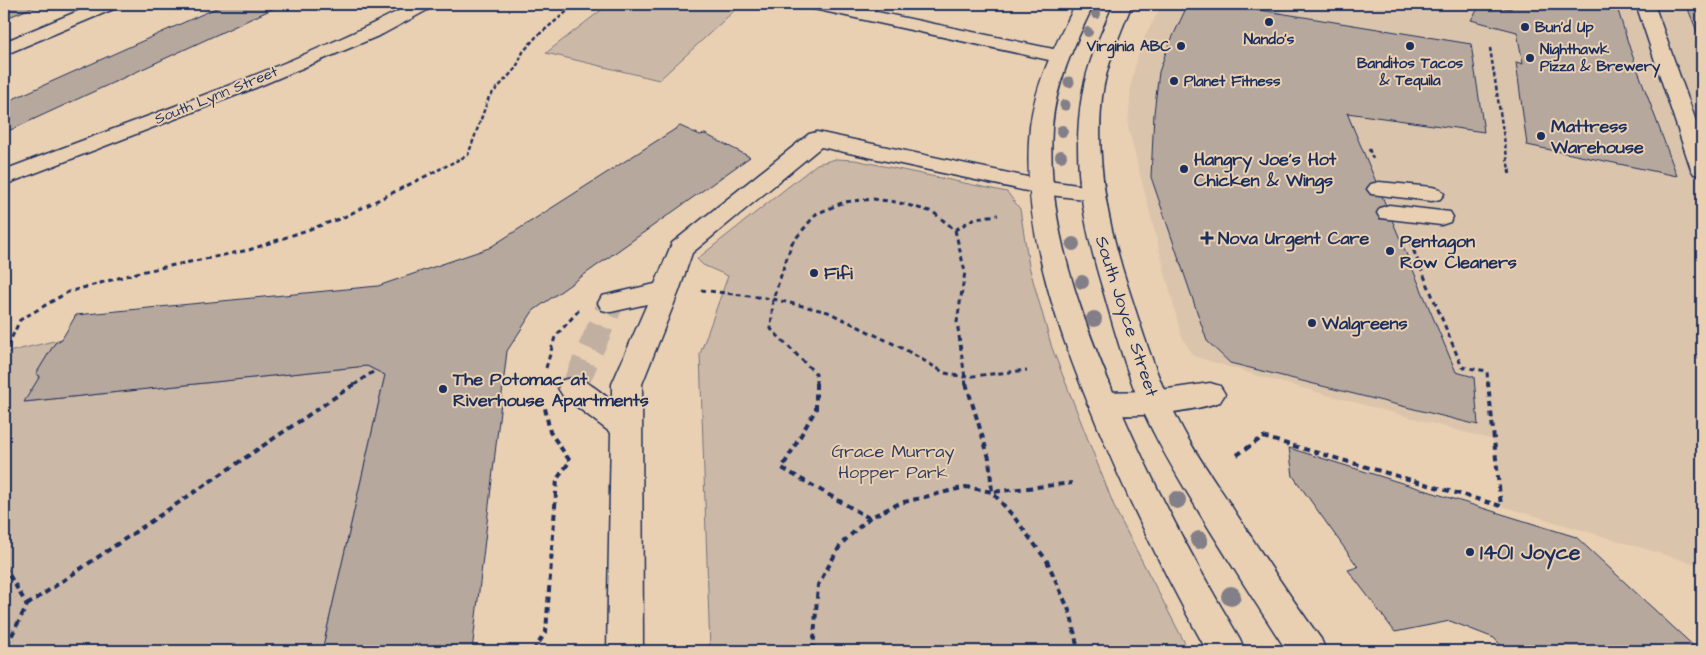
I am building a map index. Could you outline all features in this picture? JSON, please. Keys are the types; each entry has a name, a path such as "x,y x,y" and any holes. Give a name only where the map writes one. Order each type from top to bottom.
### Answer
{"main road":[{"path":"4,49 110,4"},
{"name":"South Lynn Street","path":"4,178 257,80 376,30 425,4"},
{"path":"814,4 1058,56"},
{"path":"1085,4 1058,56 1046,98 1041,127 1041,187 1048,240 1065,304 1102,402 1153,519 1193,595 1226,651"},
{"name":"South Joyce Street","path":"1123,4 1103,54 1092,98 1089,142 1092,193 1106,258 1137,358 1154,402 1193,474 1264,587 1308,651"},
{"path":"1645,4 1702,169"},
{"path":"951,52 963,36"},
{"path":"625,651 627,384 667,288 680,249 817,139 1041,187 1092,193"},
{"path":"1388,201 1432,194"},
{"path":"1388,201 1441,217"},
{"path":"611,303 667,288"},
{"path":"573,388 627,428"},
{"path":"1102,402 1154,402 1210,394"}],"path":[{"path":"4,354 20,320 68,292 140,272 250,250 342,218 468,155 490,97 516,68 523,52 536,36 576,4"},
{"path":"1490,48 1510,176"},
{"path":"1237,455 1264,437 1500,506 1487,371 1462,367 1388,201 1369,149"},
{"path":"869,518 782,468 816,409 816,374 771,328 773,300 792,243 816,214 844,202 873,199 896,202 933,212 954,230 965,272 956,322 964,377 990,458 992,492 1014,517 1047,561 1070,615 1078,651"},
{"path":"954,230 975,218 998,215"},
{"path":"667,288 773,300 828,312 904,349 945,373 964,377 1027,370"},
{"path":"545,370 555,337 580,308"},
{"path":"4,651 27,605 376,370"},
{"path":"533,651 546,632 557,479 570,460 550,432 544,405"},
{"path":"813,651 818,585 841,544 869,518 900,503 966,487 992,492 1072,483"},
{"path":"4,566 27,605"}],"shaded area":[{"path":"1162,4 1702,4 1702,566 1501,506 1493,440 1265,378 1193,356 1181,335 1128,127 1131,83 1141,44"}],"green space":[{"path":"609,4 707,4 735,10 659,80 546,53"},
{"name":"Grace Murray Hopper Park","path":"836,159 855,160 1007,192 1020,209 1029,266 1052,348 1116,511 1189,651 710,651 700,354 728,276 703,265 697,259 817,164"},
{"path":"62,339 55,343 36,374 40,376 25,402 367,366 385,375 322,651 4,651 4,353"}],"building":[{"path":"4,4 41,4 4,19"},
{"path":"225,4 283,4 4,133 4,103"},
{"path":"1188,4 1223,4 1471,44 1484,132 1347,113 1456,372 1474,377 1478,425 1230,363 1207,341 1151,177 1154,113 1159,72 1167,49"},
{"path":"1481,4 1511,9 1511,4 1616,4 1630,49 1677,176 1527,145 1516,62 1523,64 1517,32 1471,20"},
{"path":"1686,4 1702,4 1702,44"},
{"name":"The Potomac at Riverhouse Apartments","path":"680,126 700,135 705,134 750,157 533,311 507,351 472,651 322,651 385,375 367,366 24,402 40,376 36,374 55,343 62,339 76,315 378,286 489,248"},
{"name":"1401 Joyce","path":"1289,448 1576,537 1699,651 1506,651 1494,638 1450,621 1395,632 1348,570 1358,567 1293,476"}],"tunnel":[{"path":"575,385 611,303"},
{"path":"573,388 575,383"}],"place":[{"name":"Nando's","path":"1269,22"},
{"name":"Bun'd Up","path":"1525,27"},
{"name":"Virginia ABC","path":"1181,46"},
{"name":"Banditos Tacos & Tequila","path":"1410,46"},
{"name":"Nighthawk Pizza & Brewery","path":"1530,58"},
{"name":"Planet Fitness","path":"1174,81"},
{"name":"Mattress Warehouse","path":"1541,136"},
{"name":"Hangry Joe's Hot Chicken & Wings","path":"1184,169"},
{"name":"Nova Urgent Care","path":"1207,238"},
{"name":"Pentagon Row Cleaners","path":"1390,251"},
{"name":"Fifi","path":"814,273"},
{"name":"Walgreens","path":"1312,323"},
{"name":"The Potomac at Riverhouse Apartments","path":"443,389"},
{"name":"1401 Joyce","path":"1470,552"}]}
